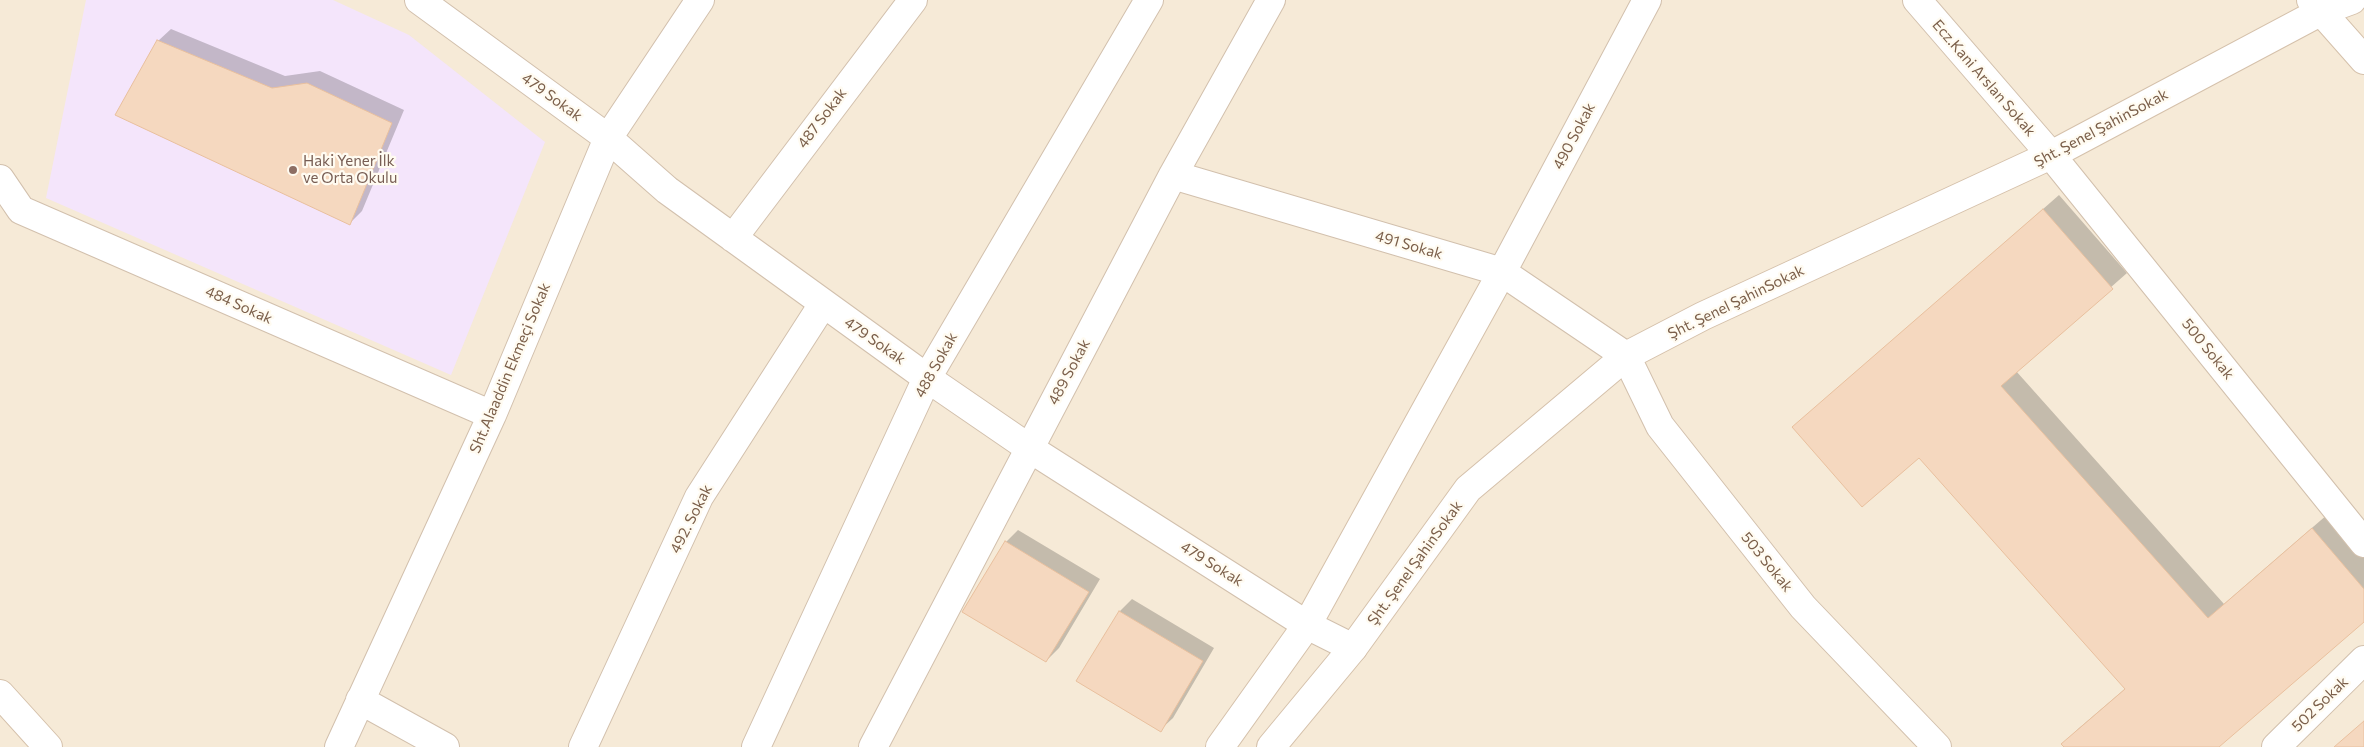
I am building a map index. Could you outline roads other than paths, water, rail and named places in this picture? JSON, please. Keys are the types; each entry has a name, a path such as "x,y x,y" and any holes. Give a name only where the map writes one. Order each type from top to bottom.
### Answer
{"street":[{"name":"479 Sokak","path":"419,0 608,138 667,190 927,378 1029,448 1307,625 1353,648"},
{"name":"Sht.Alaaddin Ekmeçi Sokak","path":"339,747 492,415 608,138 700,0"},
{"name":"487 Sokak","path":"733,238 913,0"},
{"name":"488 Sokak","path":"756,747 927,378 1148,0"},
{"name":"489 Sokak","path":"873,747 1173,175 1271,0"},
{"name":"490 Sokak","path":"1502,272 1647,0"},
{"name":"Ecz.Kani Arslan Sokak","path":"1917,0 2051,155"},
{"name":"Şht. Şenel ŞahinSokak","path":"1271,747 1353,648 1468,489 1626,356 1703,316 2051,155 2316,6 2352,0"},
{"path":"2316,6 2364,60"},
{"name":"500 Sokak","path":"2051,155 2364,542"},
{"name":"491 Sokak","path":"1173,175 1502,272 1626,356"},
{"name":"484 Sokak","path":"0,179 11,213 492,415"},
{"path":"1220,747 1307,625 1502,272"},
{"name":"492. Sokak","path":"583,747 699,497 823,304"},
{"name":"503 Sokak","path":"1626,356 1660,426 1803,607 1937,747"},
{"name":"502 Sokak","path":"2276,747 2364,660"},
{"path":"0,694 48,747"},
{"path":"360,700 445,747"}],"place":[{"name":"Haki Yener İlk ve Orta Okulu","path":"293,170"}]}
